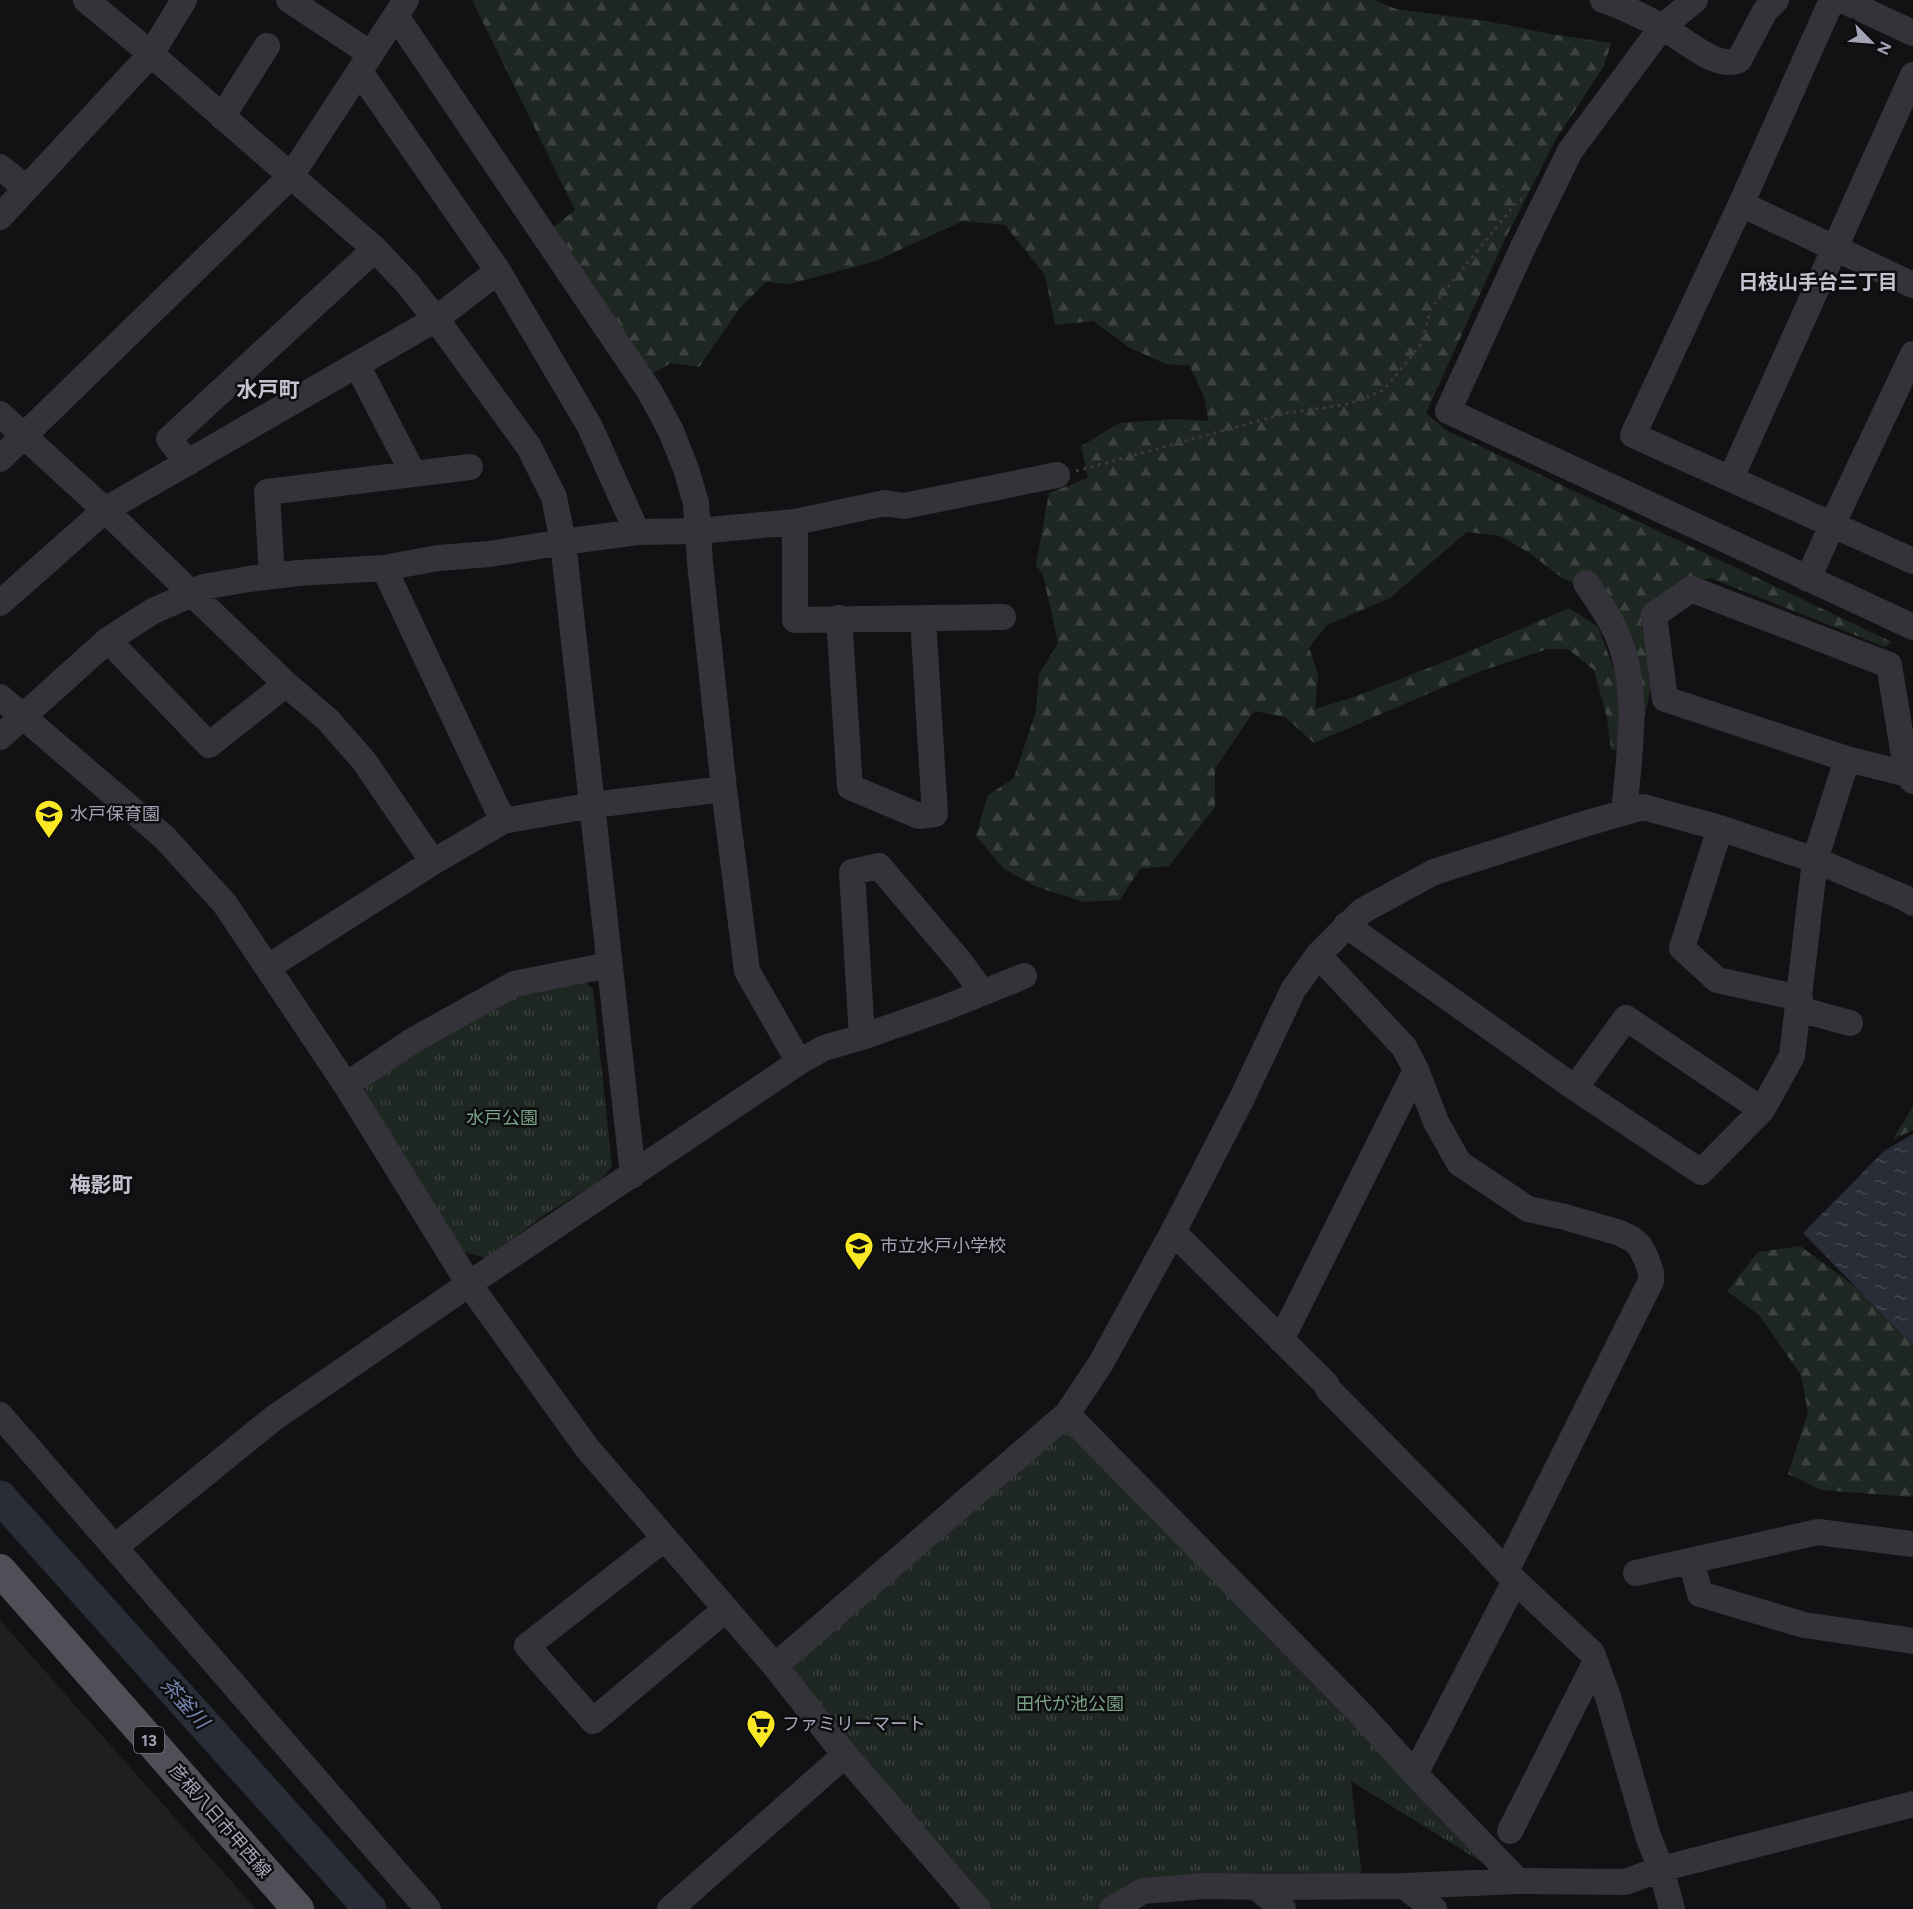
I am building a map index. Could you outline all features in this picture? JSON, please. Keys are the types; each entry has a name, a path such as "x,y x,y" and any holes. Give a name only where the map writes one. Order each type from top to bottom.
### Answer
{"main road":[{"name":"彦根八日市甲西線","path":"0,1570 298,1909"}],"street":[{"path":"86,0 375,249 436,319 529,447 554,497 563,542 633,1175"},
{"path":"0,217 151,54 184,0"},
{"path":"289,0 366,63 498,271 589,425 637,532"},
{"path":"1604,0 1617,4 1662,27 1692,47 1719,60 1733,63 1739,60 1764,11 1776,0"},
{"path":"1695,0 1662,27 1570,151 1556,176 1448,411 1913,627"},
{"path":"1832,0 1741,204 1633,435 1913,561"},
{"path":"1842,0 1913,33"},
{"path":"0,459 291,176 401,8 650,392 671,431 686,469 696,503 724,789 747,971 799,1062"},
{"path":"222,117 267,46"},
{"path":"1731,478 1913,75"},
{"path":"0,167 26,188"},
{"path":"1741,204 1913,285"},
{"path":"188,463 169,439 375,249"},
{"path":"0,603 105,510 436,319 498,271"},
{"path":"1808,579 1913,354"},
{"path":"357,365 413,474"},
{"path":"0,414 105,510 286,684 328,720 364,761 433,862"},
{"path":"272,576 267,492 470,467"},
{"path":"0,737 108,640 153,610 203,587 272,576 384,568 438,558 490,554 637,532 698,531 795,522 885,503 904,506 1057,475"},
{"path":"795,522 795,620 1003,617"},
{"path":"384,568 503,821"},
{"path":"1586,583 1607,615 1619,639 1628,670 1631,701 1624,813"},
{"path":"1691,589 1889,665 1910,778 1665,699 1654,615 1691,589"},
{"path":"839,618 850,787 919,816 935,814 923,619"},
{"path":"108,640 209,745 286,684"},
{"path":"0,697 165,838 225,904 346,1085 469,1284 587,1448 775,1666 845,1755 978,1909"},
{"path":"1346,925 1575,1088 1701,1172 1762,1110 1792,1056 1815,860 1847,759"},
{"path":"268,967 433,862 503,821 592,805 724,789"},
{"path":"775,1666 1067,1414 1101,1363 1173,1232 1242,1098 1293,990 1318,956 1362,911 1434,872 1643,807 1720,828 1815,860 1913,903"},
{"path":"1720,828 1682,948 1717,980 1799,1004 1850,1023"},
{"path":"862,1037 852,872 879,866 961,963 982,993"},
{"path":"1318,956 1404,1047 1416,1070 1436,1122 1459,1163 1528,1209 1620,1233 1632,1239 1639,1245 1651,1272 1651,1281 1415,1774"},
{"path":"346,1085 412,1041 514,984 609,965"},
{"path":"114,1547 274,1418 799,1062 824,1048 942,1009 1023,976"},
{"path":"1575,1088 1626,1018 1762,1110"},
{"path":"1281,1340 1416,1070"},
{"path":"1173,1232 1326,1384 1328,1389 1510,1576 1592,1653 1608,1697 1648,1836 1661,1869 1672,1909"},
{"path":"1067,1414 1360,1713 1518,1881"},
{"path":"0,1415 428,1909"},
{"path":"1636,1573 1818,1532 1913,1544"},
{"path":"665,1538 527,1646 593,1721 726,1609"},
{"path":"1691,1561 1700,1594 1804,1624 1913,1641"},
{"path":"1510,1831 1595,1663"},
{"path":"670,1909 845,1755"},
{"path":"1112,1909 1143,1891 1204,1886 1404,1886 1518,1881 1625,1882 1661,1869 1913,1804"},
{"path":"1404,1886 1434,1909"},
{"path":"1256,1887 1282,1909"}],"path":[{"path":"1057,475 1287,413 1349,404 1384,390 1421,344 1431,308 1517,202 1556,176"}],"shaded area":[{"path":"0,1620 81,1712 256,1909 0,1909"}],"green space":[{"path":"472,0 1374,0 1396,9 1486,21 1611,43 1604,66 1556,139 1506,237 1426,413 1446,430 1892,642 1885,647 1710,578 1685,584 1641,622 1653,678 1636,757 1599,592 1564,579 1528,552 1500,536 1467,532 1390,598 1327,625 1309,648 1318,674 1315,709 1354,697 1449,660 1569,608 1598,627 1620,686 1619,749 1611,750 1607,718 1594,670 1568,649 1547,649 1481,671 1314,743 1285,717 1254,711 1215,769 1215,807 1169,866 1140,869 1120,900 1084,902 1037,887 1004,869 976,836 988,795 1014,778 1036,711 1039,674 1058,643 1043,575 1036,565 1049,493 1088,478 1081,446 1119,423 1175,419 1208,421 1205,399 1190,366 1166,364 1130,348 1093,321 1055,325 1045,275 1005,225 963,221 873,262 789,284 766,282 740,308 699,367 671,363 637,382 544,235 575,210"},
{"name":"水戸公園","path":"581,978 593,989 612,1166 601,1180 546,1214 486,1258 461,1251 364,1091 370,1078 515,991"},
{"path":"1913,1106 1913,1130 1893,1139"},
{"path":"1800,1246 1913,1329 1913,1497 1821,1490 1788,1474 1808,1412 1801,1375 1759,1315 1727,1291 1758,1252"},
{"name":"田代が池公園","path":"1066,1421 1501,1874 1351,1781 1362,1877 1100,1909 990,1909 783,1667"}],"water":[{"path":"1913,1134 1913,1345 1803,1233 1884,1151"}],"waterway":[{"name":"茶釜川","path":"0,1497 370,1909"}],"place":[{"name":"水戸保育園","path":"49,840"},
{"name":"市立水戸小学校","path":"859,1272"},
{"name":"ファミリーマート","path":"761,1750"}],"district":[{"name":"日枝山手台三丁目","path":"1818,282"},
{"name":"水戸町","path":"268,389"},
{"name":"梅影町","path":"101,1184"}]}
